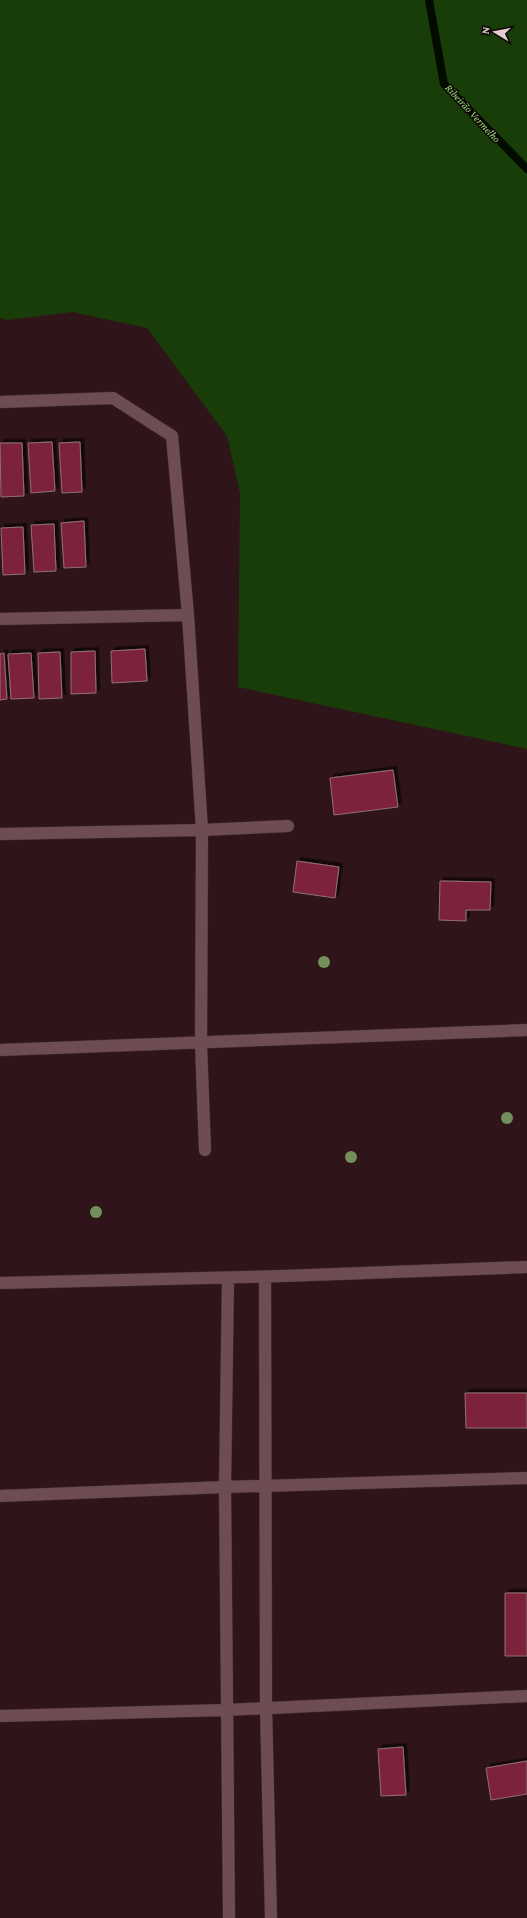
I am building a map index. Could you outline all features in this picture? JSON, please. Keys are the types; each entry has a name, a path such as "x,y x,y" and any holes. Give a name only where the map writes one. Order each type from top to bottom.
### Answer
{"street":[{"path":"0,402 113,398 172,436 188,615 202,830 202,1044 205,1150"},
{"path":"0,619 188,615"},
{"path":"0,834 202,830 288,826"},
{"path":"0,1050 202,1044 527,1030"},
{"path":"0,1283 265,1277 527,1267"},
{"path":"265,1277 266,1707 271,1918"},
{"path":"228,1278 225,1487 229,1918"},
{"path":"0,1496 225,1487 527,1478"},
{"path":"0,1716 226,1710 527,1696"}],"green space":[{"path":"0,0 527,0 527,749 238,687 240,493 227,436 147,328 72,312 8,320 0,318"}],"building":[{"path":"52,442 55,491 31,493 28,443"},
{"path":"80,442 82,492 62,493 59,443"},
{"path":"0,443 22,443 24,496 1,497"},
{"path":"84,521 86,567 64,568 61,523"},
{"path":"54,524 56,571 34,572 31,525"},
{"path":"23,527 25,574 3,575 1,528"},
{"path":"145,649 147,681 112,683 111,651"},
{"path":"95,651 96,693 71,694 71,652"},
{"path":"60,652 62,698 39,699 38,653"},
{"path":"4,653 7,699 0,700 0,654"},
{"path":"31,653 34,698 11,699 8,654"},
{"path":"393,770 398,807 334,815 330,778"},
{"path":"297,861 339,867 335,898 293,892"},
{"path":"440,881 491,882 490,910 466,910 466,921 439,920"},
{"path":"465,1393 527,1393 527,1428 466,1428"},
{"path":"505,1593 527,1593 527,1656 505,1656"},
{"path":"403,1747 406,1795 381,1796 378,1749"},
{"path":"527,1761 527,1794 491,1800 486,1768"}],"waterway":[{"name":"Ribeirão Vermelho","path":"429,0 444,84 527,169"}]}
